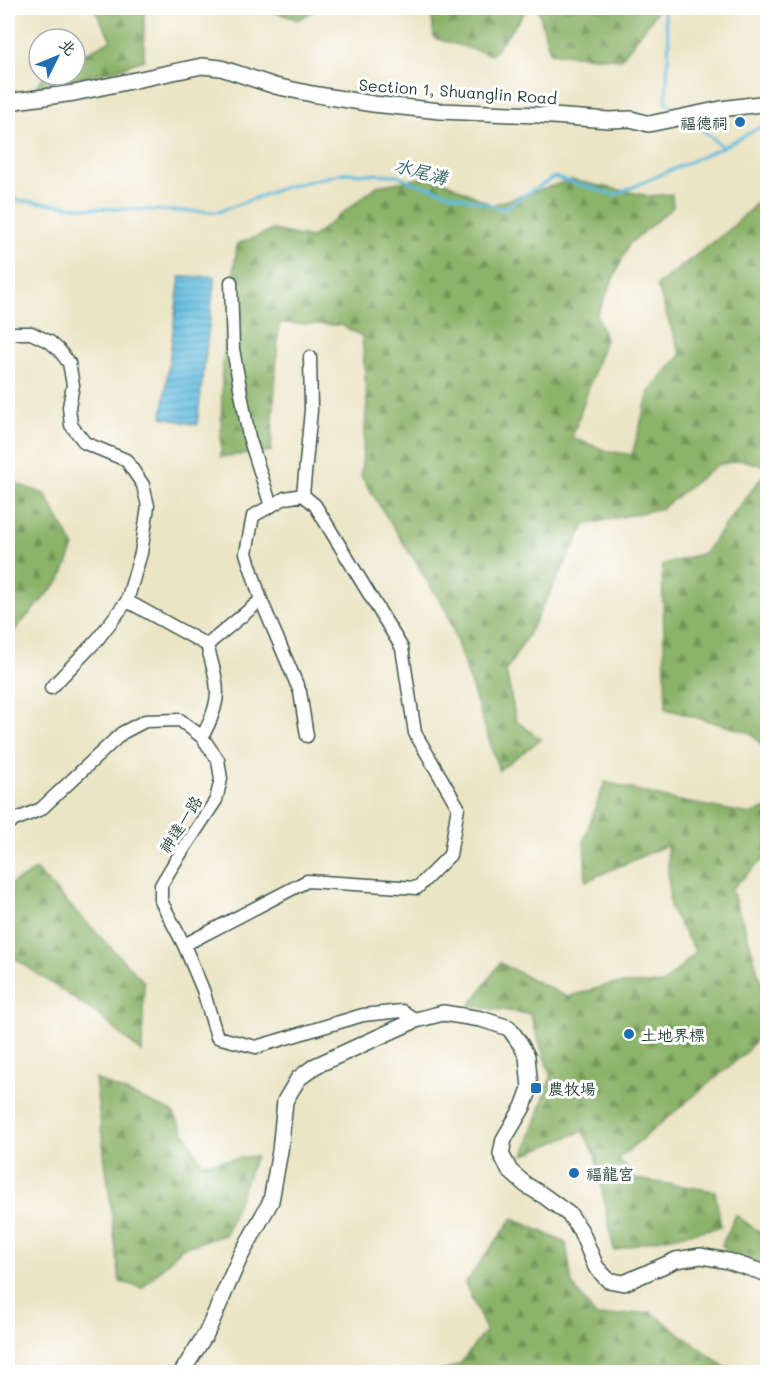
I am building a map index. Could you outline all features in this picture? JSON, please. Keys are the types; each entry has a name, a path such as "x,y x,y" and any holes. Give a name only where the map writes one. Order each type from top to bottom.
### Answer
{"street":[{"name":"Section 1, Shuanglin Road","path":"8,102 74,93 202,66 221,68 275,86 372,104 488,114 631,119 649,124 768,103"},
{"path":"231,282 233,349 249,437 271,506"},
{"path":"8,335 10,333 31,333 50,342 59,350 69,363 73,385 69,407 71,425 85,443 126,460 143,485 148,506 141,553 127,601 97,640 51,688"},
{"path":"303,495 310,410 310,357"},
{"path":"184,945 307,881 417,888 450,855 458,807 415,733 402,648 315,505 303,495 285,498 253,516 246,553 261,600 300,692 307,736"},
{"path":"207,645 261,600"},
{"path":"8,820 10,822 41,809 122,733 145,721 180,720 202,737 208,726 217,705 218,685 207,645 127,601"},
{"name":"神達一路","path":"202,737 218,760 221,778 216,800 161,885 161,901 184,945 203,990 217,1036 256,1047 363,1015 402,1011 416,1020"},
{"path":"182,1372 207,1332 240,1257 271,1201 280,1151 285,1101 298,1079 315,1066 416,1020 443,1013 481,1019 509,1028 521,1045 527,1056 530,1088 523,1107 504,1139 501,1154 510,1171 526,1185 570,1215 581,1231 597,1267 608,1280 624,1283 676,1260 701,1256 768,1274"}],"green space":[{"path":"94,8 144,8 144,60 87,76 87,53 111,40"},
{"path":"279,8 319,8 298,20 275,12"},
{"path":"431,8 528,8 492,55 434,38"},
{"path":"538,8 657,8 654,16 621,59 550,53"},
{"path":"433,176 492,205 571,180 649,196 672,194 673,207 629,244 597,315 605,339 572,438 608,451 632,455 649,392 681,355 657,285 729,230 767,193 767,467 742,460 717,465 662,508 585,525 529,633 506,671 516,721 541,739 499,770 447,612 361,476 367,402 362,336 341,325 279,323 271,451 221,457 222,372 237,244 273,230 311,238 377,186"},
{"path":"767,470 767,751 751,733 666,709 662,565 704,553"},
{"path":"8,481 45,494 74,547 61,579 8,637"},
{"path":"605,782 674,800 750,814 768,808 767,856 731,889 761,983 767,981 767,1027 743,1055 619,1158 635,1179 715,1191 721,1227 640,1243 614,1251 595,1154 582,1131 524,1155 551,1077 530,1014 470,1006 500,963 567,997 611,984 663,984 696,952 670,908 667,845 586,881 584,839"},
{"path":"36,870 144,982 142,1053 101,1017 10,955 8,956 8,886"},
{"path":"95,1079 173,1112 202,1163 256,1156 225,1235 182,1248 142,1288 120,1282"},
{"path":"736,1215 767,1238 767,1268 734,1256 722,1245"},
{"path":"513,1218 566,1243 572,1284 596,1317 651,1312 730,1372 434,1372 460,1364 486,1330 465,1283"}],"water":[{"path":"215,276 197,425 162,417 180,277"}],"waterway":[{"path":"663,8 669,40 666,102 680,113"},
{"path":"690,120 722,146"},
{"name":"水尾溝","path":"8,199 87,208 218,212 285,187 344,173 397,175 414,183 503,209 554,177 615,195 723,147 768,123"}],"place":[{"name":"福德祠","path":"740,122"},
{"name":"土地界標","path":"629,1034"},
{"name":"農牧場","path":"536,1088"},
{"name":"福龍宮","path":"574,1173"}]}
